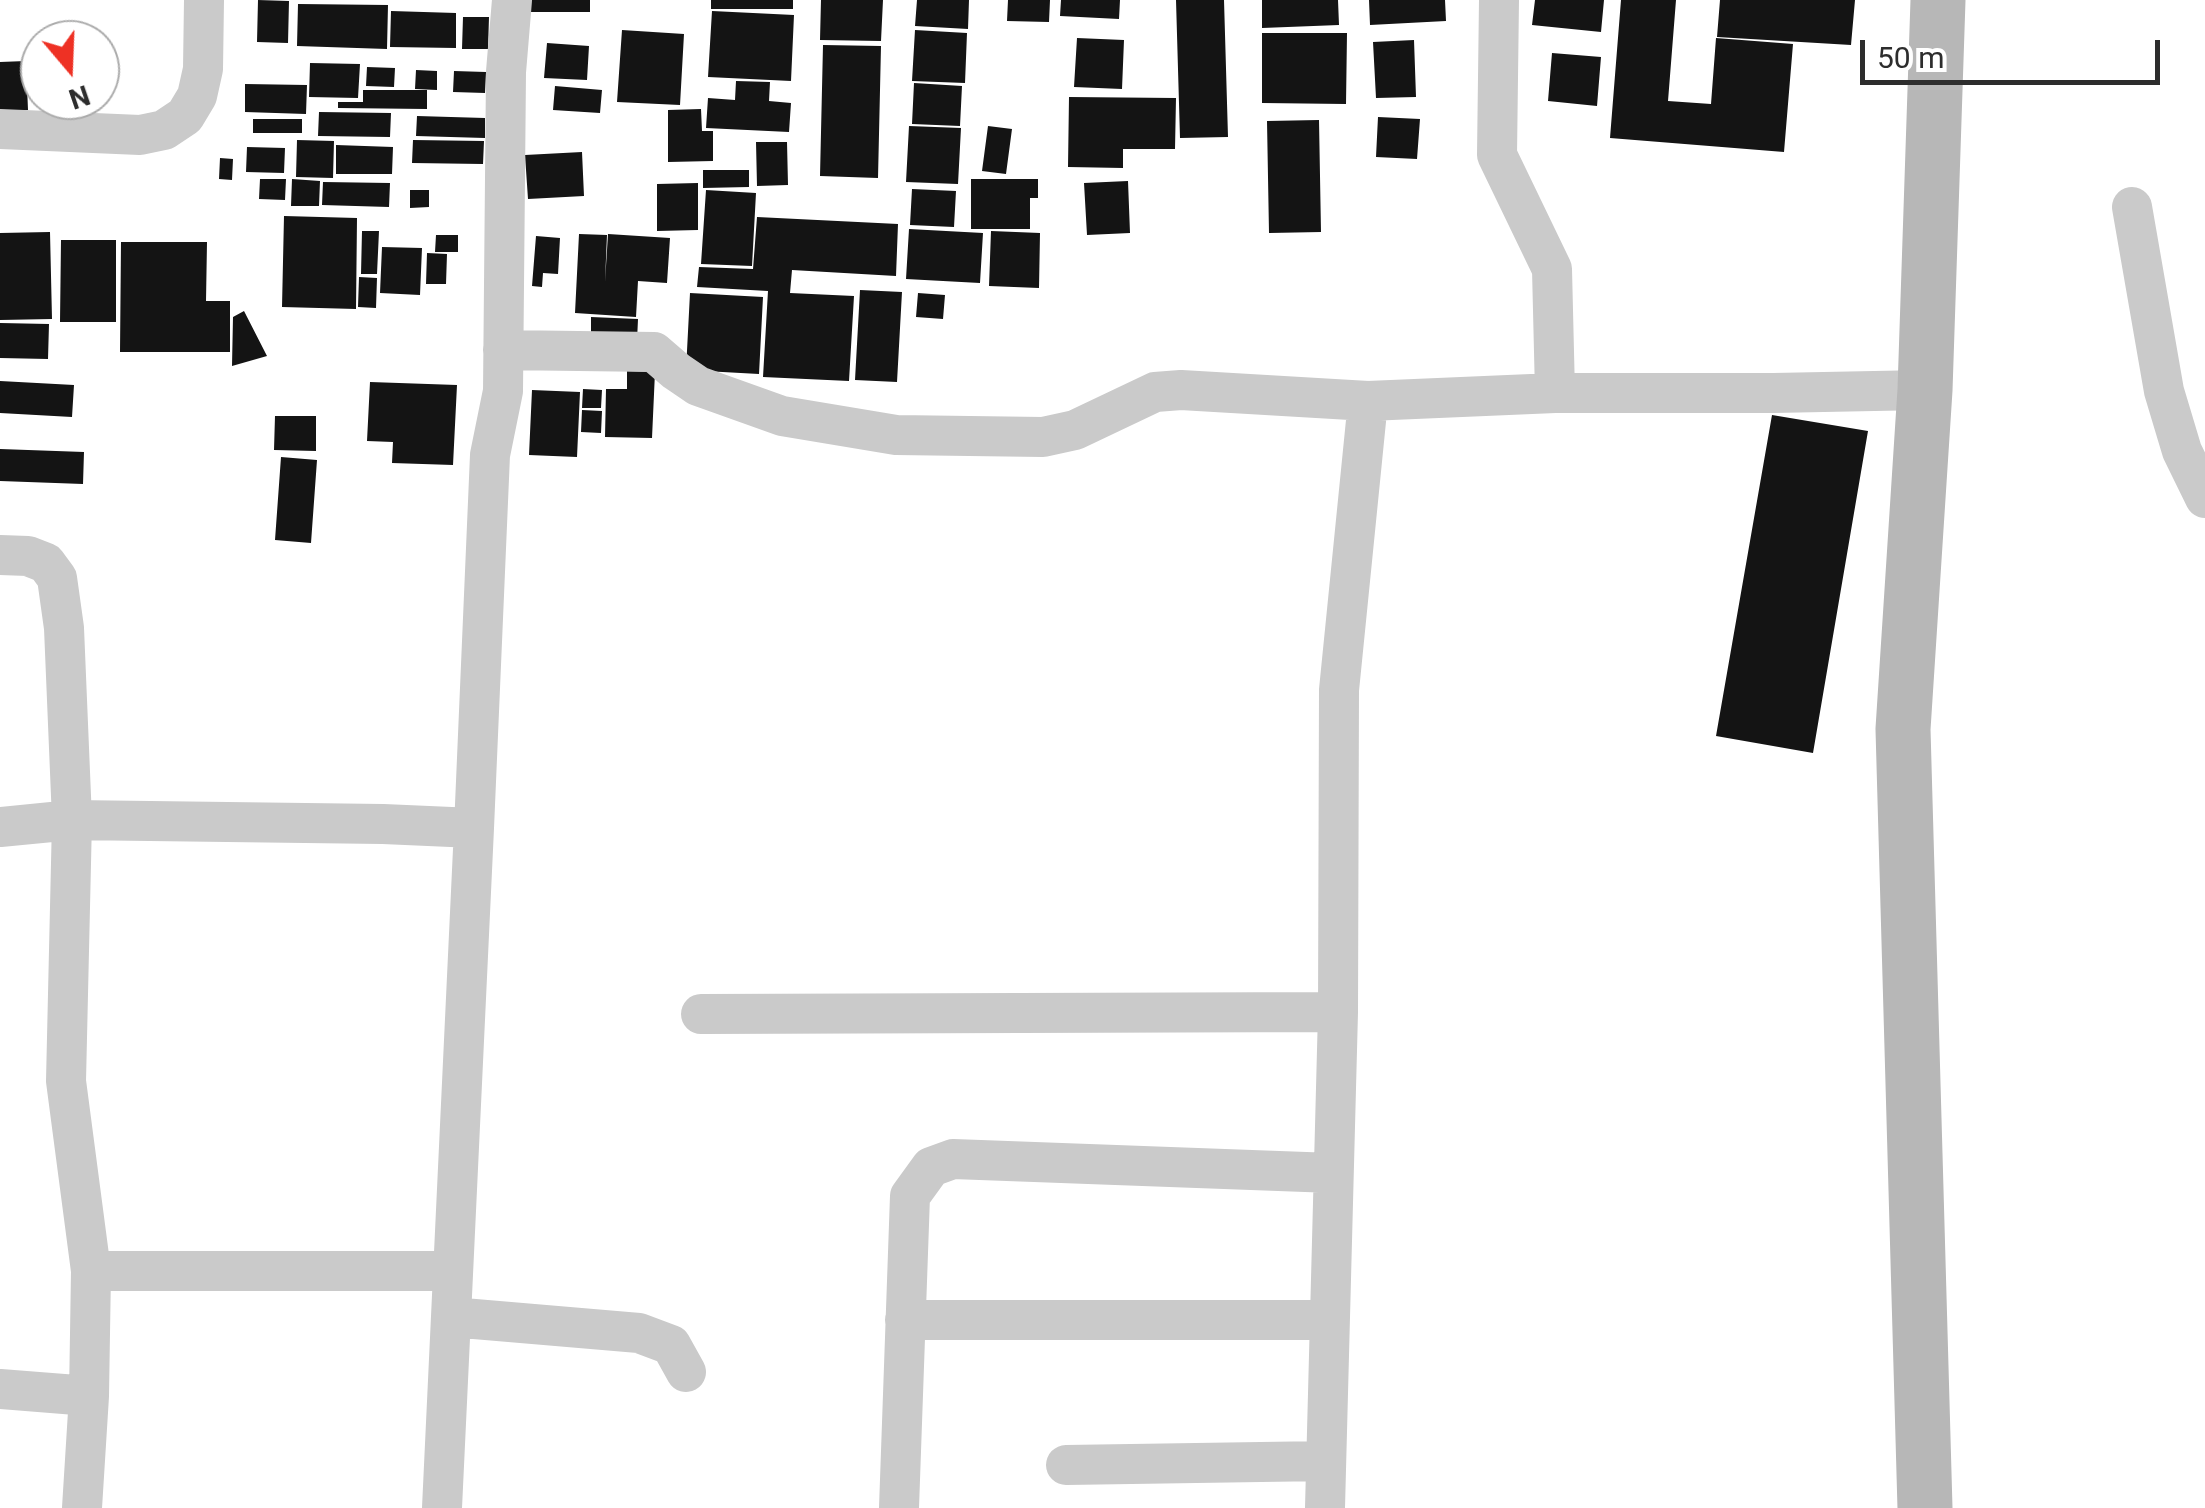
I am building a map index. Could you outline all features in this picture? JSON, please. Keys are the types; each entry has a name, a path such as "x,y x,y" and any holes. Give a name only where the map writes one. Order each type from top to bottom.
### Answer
{"main road":[{"path":"1925,1508 1903,729 1925,390 1938,0"}],"street":[{"path":"0,129 140,135 164,130 186,116 197,96 203,69 204,0"},
{"path":"442,1508 490,455 503,391 506,72 512,0"},
{"path":"1500,0 1497,155 1552,270 1555,392"},
{"path":"2132,207 2164,392 2182,452 2205,498"},
{"path":"503,350 654,352 698,386 782,416 896,435 1042,436 1074,430 1155,392 1181,390 1368,401 1555,392 1925,390"},
{"path":"1325,1508 1338,1012 1339,690 1368,401"},
{"path":"0,555 28,556 46,564 58,578 64,628 72,820 66,1082 91,1271 82,1508"},
{"path":"0,826 72,820 474,828"},
{"path":"702,1014 1338,1012"},
{"path":"899,1508 910,1196 931,1167 953,1160 1333,1173"},
{"path":"91,1271 452,1271"},
{"path":"451,1317 639,1332 672,1345 686,1372"},
{"path":"906,1320 1329,1320"},
{"path":"0,1389 89,1396"},
{"path":"1066,1465 1326,1461"}],"building":[{"path":"258,0 289,1 288,43 257,42"},
{"path":"527,0 590,0 590,12 527,12"},
{"path":"711,0 793,0 793,9 711,9"},
{"path":"821,0 883,0 881,41 820,40"},
{"path":"917,0 969,0 968,29 915,26"},
{"path":"1008,0 1050,0 1049,22 1007,21"},
{"path":"1061,0 1120,0 1119,19 1060,16"},
{"path":"1176,0 1224,0 1228,137 1180,138"},
{"path":"1262,0 1338,0 1339,25 1262,28"},
{"path":"1369,0 1445,0 1446,21 1370,25"},
{"path":"1535,0 1604,0 1601,32 1532,25"},
{"path":"1621,0 1676,0 1668,101 1711,104 1716,38 1793,44 1784,152 1610,138"},
{"path":"1720,0 1855,0 1851,45 1717,37"},
{"path":"298,4 388,5 387,49 297,46"},
{"path":"391,11 456,13 456,48 390,47"},
{"path":"712,11 794,15 791,81 708,77"},
{"path":"463,17 489,17 488,49 462,49"},
{"path":"622,30 684,34 680,105 617,102"},
{"path":"915,30 967,33 965,83 912,81"},
{"path":"1262,33 1347,33 1346,104 1262,103"},
{"path":"1077,38 1124,40 1122,89 1074,87"},
{"path":"1414,40 1416,97 1376,98 1373,42"},
{"path":"547,43 589,46 587,80 544,78"},
{"path":"823,45 881,46 878,178 820,176"},
{"path":"1552,53 1601,57 1597,106 1548,101"},
{"path":"20,61 20,110 0,111 0,62"},
{"path":"310,63 360,64 358,98 309,97"},
{"path":"367,67 395,68 394,87 366,86"},
{"path":"416,70 437,71 437,90 415,89"},
{"path":"454,71 486,72 485,93 453,92"},
{"path":"736,81 770,82 769,101 791,103 789,132 706,128 708,98 735,100"},
{"path":"914,83 962,86 960,126 912,124"},
{"path":"245,84 307,85 306,114 245,112"},
{"path":"555,86 602,90 600,113 553,110"},
{"path":"363,90 427,90 427,109 338,108 338,102 363,102"},
{"path":"1069,97 1176,98 1175,149 1123,149 1123,168 1068,167"},
{"path":"701,109 702,131 713,131 713,161 668,162 668,110"},
{"path":"319,112 391,113 390,137 318,136"},
{"path":"417,116 485,118 485,138 416,136"},
{"path":"1378,117 1420,119 1417,159 1376,157"},
{"path":"253,119 302,119 302,133 253,133"},
{"path":"1319,120 1321,232 1269,233 1267,121"},
{"path":"909,126 961,128 958,184 906,182"},
{"path":"988,126 1012,129 1006,174 982,171"},
{"path":"297,140 334,141 333,178 296,177"},
{"path":"413,140 484,141 483,164 412,163"},
{"path":"756,142 787,142 788,185 757,186"},
{"path":"336,145 393,147 392,174 336,174"},
{"path":"247,147 285,148 284,173 246,172"},
{"path":"582,152 584,196 528,199 525,155"},
{"path":"220,158 233,159 232,180 219,179"},
{"path":"703,170 749,170 749,187 703,188"},
{"path":"260,179 286,179 285,200 259,199"},
{"path":"292,179 320,181 319,206 291,206"},
{"path":"971,179 1038,179 1038,198 1030,198 1030,229 971,229"},
{"path":"1128,181 1130,233 1087,235 1084,183"},
{"path":"323,182 390,183 389,207 322,205"},
{"path":"698,183 698,230 657,231 657,184"},
{"path":"912,189 956,191 954,227 910,225"},
{"path":"410,190 429,190 429,207 410,208"},
{"path":"706,190 756,193 752,266 701,264"},
{"path":"284,216 357,218 356,309 282,307"},
{"path":"757,217 898,224 896,276 792,270 790,293 854,296 849,381 763,377 768,291 697,287 699,267 753,269"},
{"path":"909,229 983,233 980,283 906,279"},
{"path":"362,231 379,231 377,274 361,274"},
{"path":"991,231 1040,233 1039,288 989,286"},
{"path":"50,232 52,319 0,320 0,233"},
{"path":"579,234 607,235 605,282 608,234 670,238 667,283 638,281 636,317 575,313"},
{"path":"436,235 458,235 458,252 435,252"},
{"path":"536,236 560,238 558,274 543,273 542,287 532,286"},
{"path":"61,240 116,240 116,322 60,322"},
{"path":"121,242 207,242 206,301 230,301 230,352 120,352"},
{"path":"382,247 422,248 420,295 380,293"},
{"path":"427,253 447,254 446,284 426,284"},
{"path":"359,277 377,278 376,308 358,307"},
{"path":"860,290 902,292 897,382 855,380"},
{"path":"690,293 763,297 759,374 686,370"},
{"path":"918,293 945,295 943,319 916,317"},
{"path":"244,311 267,356 232,366 233,317"},
{"path":"591,317 638,319 637,341 591,339"},
{"path":"0,323 49,324 48,359 0,358"},
{"path":"627,371 655,372 652,438 605,437 606,389 627,389"},
{"path":"0,381 74,385 72,417 0,413"},
{"path":"370,382 457,385 453,465 392,463 393,442 367,441"},
{"path":"583,389 602,390 601,408 582,408"},
{"path":"532,390 580,392 577,457 529,455"},
{"path":"582,410 602,411 601,433 581,432"},
{"path":"1772,415 1868,431 1813,753 1716,736"},
{"path":"275,416 316,416 316,451 274,450"},
{"path":"0,449 84,452 83,484 0,481"},
{"path":"281,457 317,460 311,543 275,540"}]}
